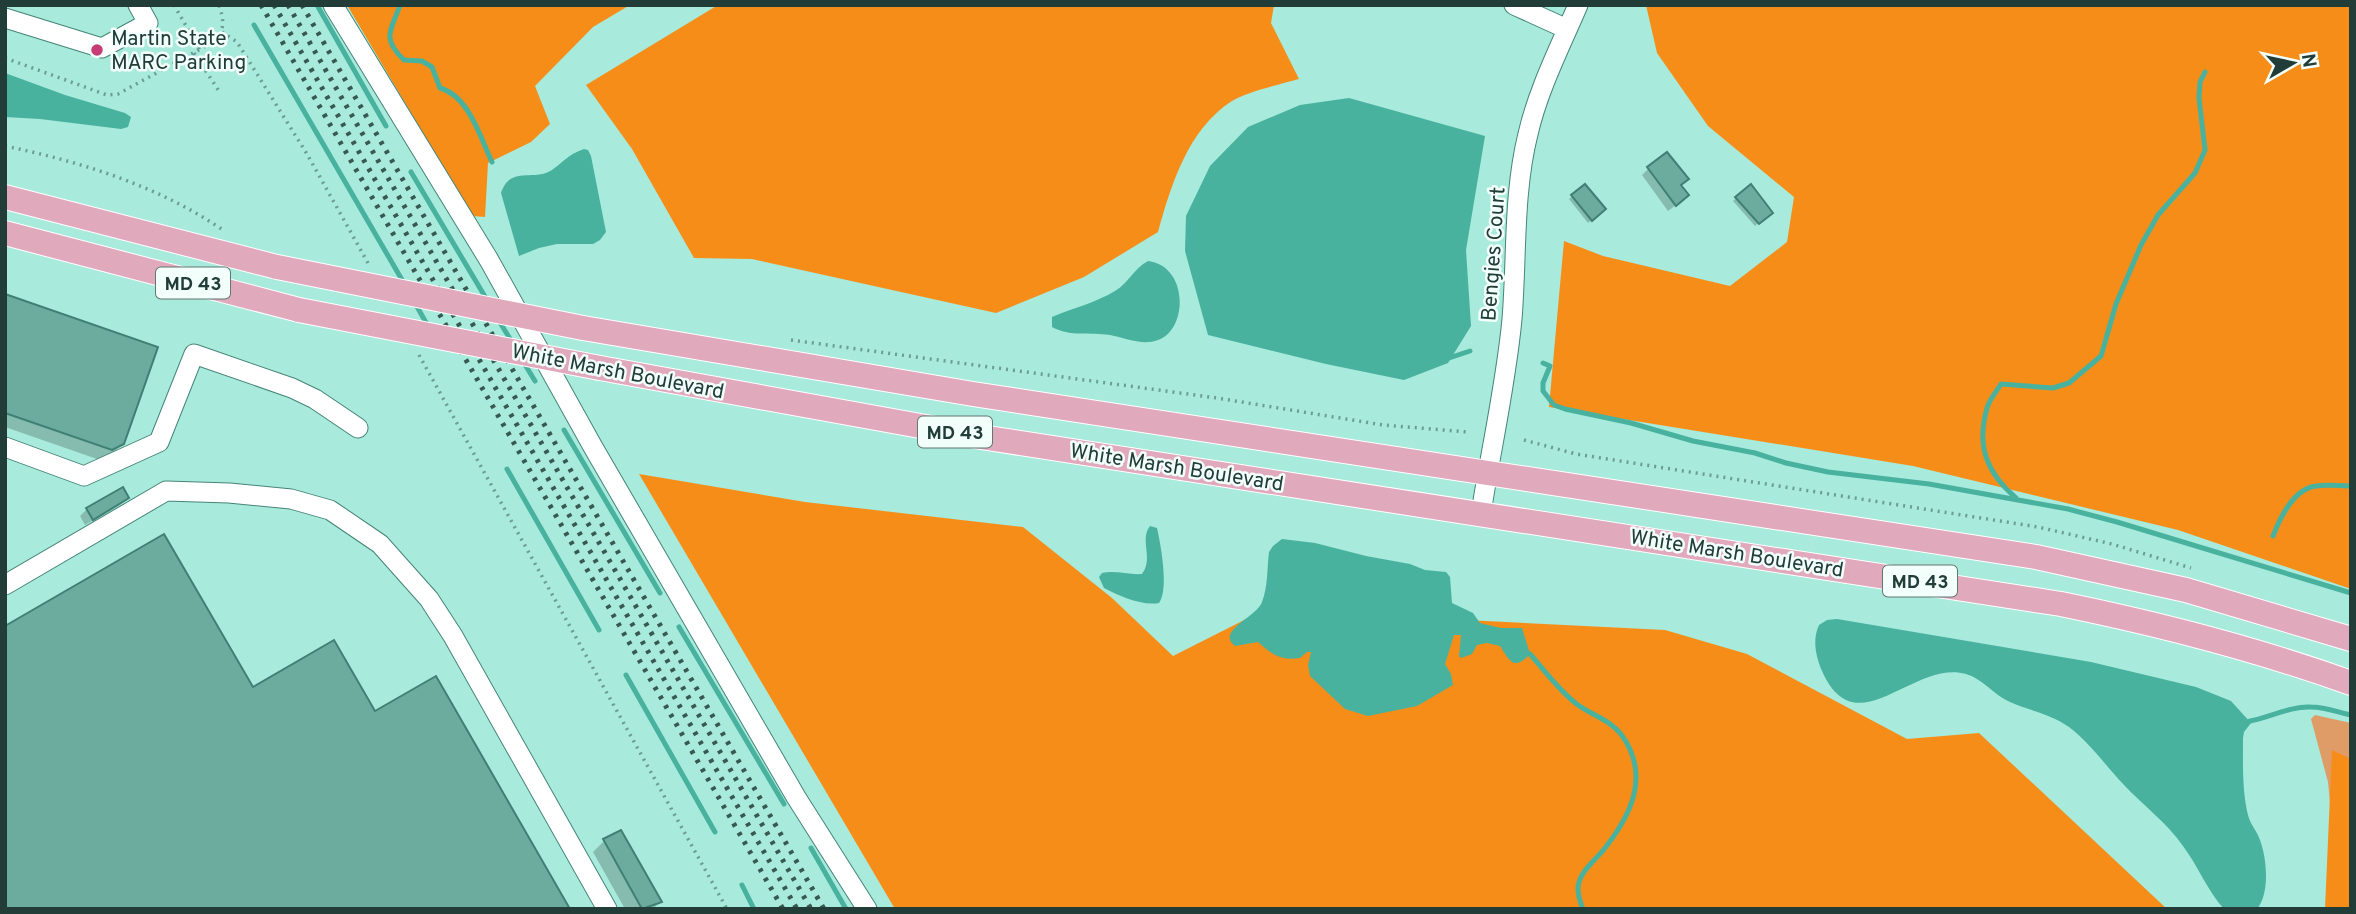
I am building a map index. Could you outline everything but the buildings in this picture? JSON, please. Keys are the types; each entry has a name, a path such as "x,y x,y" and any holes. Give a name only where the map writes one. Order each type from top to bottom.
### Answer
{"main road":[{"name":"White Marsh Boulevard","path":"5,197 277,267 583,328 972,394 2036,557 2186,590 2351,639"},
{"name":"White Marsh Boulevard","path":"5,233 299,310 981,437 2061,604 2179,631 2351,683"}],"street":[{"path":"5,18 102,48 148,23 138,5"},
{"path":"333,5 489,260 593,447 796,797 867,909"},
{"path":"1514,5 1567,29"},
{"name":"Bengies Court","path":"1481,513 1508,351 1523,160 1536,107 1577,5"},
{"path":"5,447 84,476 159,442 194,354 292,388 315,399 358,428"},
{"path":"5,585 166,491 291,499 330,510 380,544 429,599 453,636 607,909"}],"path":[{"path":"174,5 200,50"},
{"path":"5,58 107,95 125,91 215,41 222,32 223,19 219,5"},
{"path":"222,32 237,42 307,155 368,263"},
{"path":"194,53 219,91"},
{"path":"5,146 114,175 205,218 225,232"},
{"path":"787,339 1217,398 1383,425 1468,432"},
{"path":"415,348 727,909"},
{"path":"1524,440 1576,454 2038,527 2112,544 2191,568"}],"shaded area":[{"path":"347,5 630,5 593,27 535,86 550,124 531,142 488,163 485,217 472,216"},
{"path":"718,5 1274,5 1271,23 1299,79 1232,101 1204,127 1183,159 1158,232 1084,277 996,313 752,259 694,258 632,149 586,85"},
{"path":"1646,5 2351,5 2351,589 2178,530 1913,466 1549,407 1564,241 1603,256 1730,286 1787,242 1794,197 1708,126 1657,53"},
{"path":"5,73 125,113 131,117 128,127 121,129 5,117"},
{"path":"1349,98 1485,136 1466,250 1471,326 1448,363 1404,380 1208,335 1185,251 1186,216 1210,166 1248,127 1300,105"},
{"path":"584,149 588,150 591,156 606,232 593,244 557,244 519,256 501,193 505,184 516,177 538,175 552,170"},
{"path":"1148,261 1161,265 1171,274 1177,286 1179,312 1168,334 1152,342 1140,342 1110,335 1066,332 1052,327 1052,317 1115,291"},
{"path":"639,474 805,502 1023,527 1112,598 1173,656 1294,595 1465,620 1665,630 1747,654 1907,739 1979,733 2167,909 895,909"},
{"path":"1150,526 1157,528 1164,578 1159,603 1152,604 1131,600 1104,588 1099,577 1107,572 1142,574 1147,562 1146,537"},
{"path":"1282,539 1315,543 1410,564 1425,570 1446,572 1450,577 1452,603 1473,613 1480,623 1501,628 1522,628 1530,654 1520,662 1512,662 1500,646 1487,643 1477,645 1472,654 1461,658 1461,635 1454,635 1445,664 1453,685 1417,706 1368,716 1345,709 1310,676 1308,665 1311,652 1300,658 1287,658 1272,653 1258,642 1235,646 1230,640 1233,629 1259,608 1264,596 1269,552"},
{"path":"1837,619 2091,662 2196,687 2231,701 2251,723 2243,738 2243,777 2249,818 2259,837 2266,866 2266,885 2257,909 2224,909 2170,830 2124,785 2084,740 2055,719 2010,702 1966,674 1946,673 1926,678 1869,702 1851,702 1836,693 1822,671 1815,642 1819,625 1827,620"},
{"path":"2315,715 2351,723 2351,797 2330,803 2328,782 2311,719"},
{"path":"2332,750 2351,759 2351,909 2325,909"}],"waterway":[{"path":"317,5 386,126"},
{"path":"400,5 391,28 392,46 404,60 422,61 432,67 440,88 450,92 466,108 492,162"},
{"path":"254,25 405,285"},
{"path":"2016,498 1998,479 1986,458 1983,435 1988,405 2001,384 2053,388 2069,383 2101,356 2116,304 2141,245 2158,215 2195,173 2205,150 2199,98 2200,82 2205,72"},
{"path":"411,172 487,300"},
{"path":"415,303 429,328"},
{"path":"499,321 512,342"},
{"path":"1446,359 1470,351"},
{"path":"524,363 535,381"},
{"path":"1543,363 1550,366 1543,383 1543,391 1554,405 1565,409 1828,472 1929,484 2068,509 2351,593"},
{"path":"564,430 660,593"},
{"path":"507,469 599,630"},
{"path":"2273,536 2294,498 2308,488 2320,485 2351,486"},
{"path":"679,627 784,804"},
{"path":"1530,654 1571,700 1621,734 1636,769 1636,783 1629,810 1614,836 1579,882 1578,893 1583,909"},
{"path":"626,675 715,832"},
{"path":"2250,721 2303,707 2351,715"},
{"path":"811,848 846,909"},
{"path":"742,885 754,909"}],"railway":[{"path":"261,5 783,909"},
{"path":"274,5 797,909"},
{"path":"288,5 811,909"},
{"path":"302,5 824,909"}],"place":[{"name":"Martin State MARC Parking","path":"97,50"}]}
